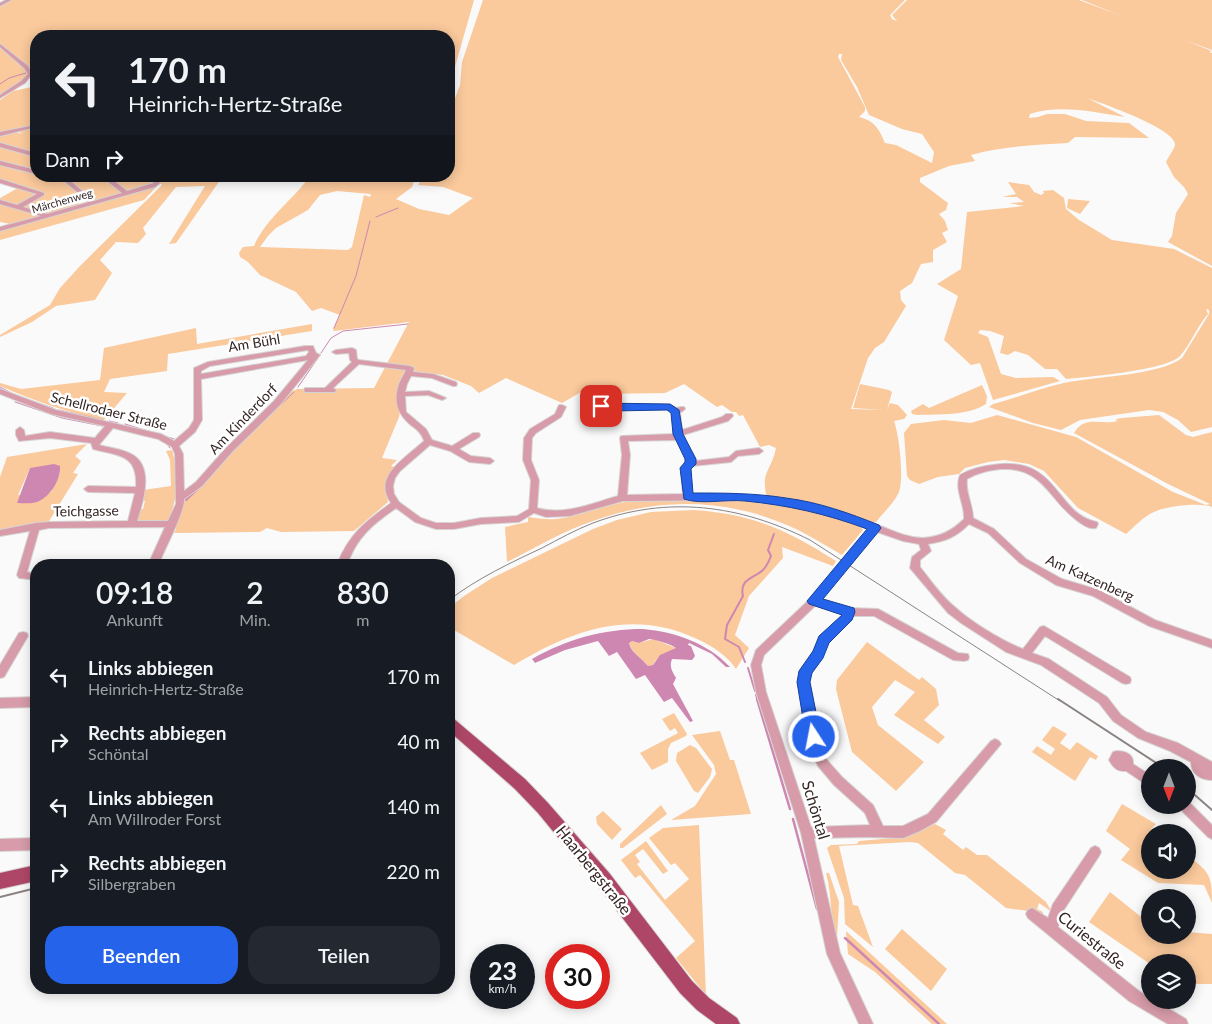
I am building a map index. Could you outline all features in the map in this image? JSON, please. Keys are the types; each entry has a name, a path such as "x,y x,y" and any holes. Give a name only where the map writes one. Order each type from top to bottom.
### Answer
{"main road":[{"name":"Haarbergstraße","path":"455,728 520,784 604,880 686,987 703,1004 731,1024"},
{"path":"0,881 30,874"}],"street":[{"path":"1,4 9,0"},
{"path":"0,45 29,71 28,77 0,98"},
{"path":"0,134 30,127"},
{"path":"14,131 23,134"},
{"path":"0,146 30,154"},
{"path":"0,163 30,170"},
{"path":"0,181 42,194 18,207"},
{"path":"68,182 93,203"},
{"path":"111,182 126,194"},
{"name":"Märchenweg","path":"0,229 153,186 157,183 156,182"},
{"path":"0,202 48,216"},
{"path":"0,223 8,227"},
{"name":"Am Bühl","path":"175,445 192,430 198,420 197,370 208,364 305,348 312,349 313,356"},
{"path":"336,352 352,350 354,360 357,362 433,376 453,384"},
{"name":"Am Kinderdorf","path":"180,498 199,484 229,450 277,403 313,356"},
{"path":"308,390 331,390 357,362"},
{"path":"410,371 404,383 402,394 403,412 424,429 428,442"},
{"name":"Schellrodaer Straße","path":"0,391 54,412 161,436 175,445 179,454 179,508 156,559"},
{"path":"402,394 429,393 442,398"},
{"path":"601,406 611,411 670,407 678,411 679,435 691,459 690,464"},
{"path":"533,510 535,480 526,460 530,434 558,415 562,407"},
{"path":"623,498 626,455 624,438 679,435 729,416"},
{"path":"94,441 111,425"},
{"path":"20,430 22,439 50,435 94,441"},
{"path":"453,449 476,435"},
{"path":"94,441 96,447 120,453 134,460 140,471 140,490 132,524"},
{"path":"428,442 453,449 469,459 490,461"},
{"path":"428,442 394,472 390,490 392,501 418,520 436,526 519,519 533,510 546,514 570,514 623,498 742,497 787,502 835,513 903,538 922,541 944,538 968,520 969,509 962,486 963,477 990,468 1014,467 1037,473 1046,480 1066,506 1082,520 1093,526 1094,524"},
{"path":"688,497 685,468 690,464 731,460 736,454 759,451"},
{"path":"88,490 140,490"},
{"path":"345,559 357,534 363,527 396,504"},
{"name":"Am Katzenberg","path":"968,520 991,531 1023,560 1054,580 1096,594 1152,623 1212,644"},
{"name":"Teichgasse","path":"0,533 36,526 172,524"},
{"path":"30,576 22,575 36,526"},
{"name":"Schöntal","path":"866,1024 834,954 807,833 760,692 756,665 765,648 814,601 875,528"},
{"path":"922,541 926,550 915,559 915,568 951,610 990,637 1024,655 1045,662 1080,684 1103,700 1117,718 1142,735 1174,747 1212,768"},
{"path":"814,601 849,612 875,612 908,628 957,657 964,656"},
{"path":"849,612 848,617 824,640 818,654 806,671 804,682 816,748 822,762 838,781 869,808 879,831"},
{"path":"1024,655 1044,630 1122,675"},
{"path":"0,674 23,636"},
{"path":"0,703 30,702"},
{"path":"807,833 903,832 932,818 994,744"},
{"path":"1197,760 1196,768 1204,775 1212,776"},
{"path":"1127,766 1141,776"},
{"path":"1193,814 1212,832"},
{"path":"0,845 30,844"},
{"path":"1051,930 1057,908 1095,852"},
{"name":"Curiestraße","path":"1032,914 1134,996 1181,1024"}],"shaded area":[{"path":"12,0 474,0 455,67 455,30 30,30 30,70 0,43 0,7"},
{"path":"483,0 905,0 890,15 892,19 897,21 892,15 907,0 1079,0 1119,15 1082,0 1212,0 1212,50 1184,40 1212,51 1209,52 1212,53 1212,266 1168,242 1172,236 1176,213 1188,194 1174,177 1166,162 1175,145 1172,139 1152,124 1087,98 1125,117 1065,109 1041,111 1030,114 1029,118 1047,114 1065,114 1086,121 1129,123 1149,138 1075,137 1068,143 1019,146 995,150 971,155 975,161 949,166 920,178 920,182 948,203 946,210 939,214 945,221 948,230 942,233 947,242 933,250 933,262 921,264 912,283 900,291 901,300 906,306 884,342 875,348 868,358 851,409 884,410 853,408 860,384 889,390 892,392 887,410 890,403 898,405 907,415 904,419 894,421 898,436 900,458 900,488 898,494 876,522 868,522 807,503 767,497 765,489 766,476 776,448 769,445 760,447 743,415 739,416 736,412 732,412 722,405 717,407 684,384 665,393 598,394 588,388 562,403 506,378 479,393 471,386 443,375 408,372 399,417 382,458 397,460 391,466 395,467 388,484 388,502 354,531 281,532 267,528 260,532 174,533 176,529 173,528 185,499 195,492 235,447 289,393 297,389 374,388 409,322 334,331 333,329 340,315 321,308 312,311 296,292 260,275 248,262 240,257 239,253 243,247 254,246 265,227 305,182 414,182 412,187 396,199 419,209 449,215 473,198 443,187 418,185 420,182 455,182 455,98 460,85 462,62","holes":["839,54 842,54 841,60 857,87 869,115 902,129 922,134 934,152 932,163 896,145 885,143 876,126 859,117 865,111 865,107 838,57","337,191 371,194 370,197 364,195 352,247 348,250 260,247 276,228 308,210 320,195"]},
{"path":"0,47 24,68 28,74 25,79 0,95"},
{"path":"30,87 30,126 0,134 0,100 13,91"},
{"path":"30,129 30,152 0,145 0,136 13,132 23,134 19,132"},
{"path":"0,146 30,154 30,169 0,161"},
{"path":"0,165 30,172 30,182 66,182 86,198 74,202 82,205 50,214 23,207 44,193 0,181"},
{"path":"69,182 108,182 122,193 93,201"},
{"path":"114,182 153,183 127,191"},
{"path":"159,182 219,182 176,243 169,244 205,186 176,187 143,228 146,234 138,243 116,242 100,260 112,273 95,300 56,306 32,322 0,337 0,335 50,305 60,288 80,266 162,185"},
{"path":"1008,182 1029,185 1034,192 1041,195 1044,193 1043,191 1053,190 1064,198 1066,209 1079,220 1112,240 1174,249 1212,268 1212,427 1191,432 1178,420 1163,412 1149,410 1080,420 1061,430 1033,423 989,407 993,404 1055,385 1126,375 1158,369 1171,364 1182,358 1209,314 1209,310 1206,309 1208,314 1180,356 1172,361 1144,369 1066,379 1057,369 1045,369 1028,355 1015,351 1008,355 1000,353 1004,336 980,330 978,333 988,337 1001,374 1016,378 1053,377 1060,381 993,400 980,363 971,365 944,340 958,296 937,284 961,269 967,212 1024,206 1009,203 1024,202 1017,197 1002,197 1016,194"},
{"path":"157,186 144,200 0,240 0,230"},
{"path":"18,188 39,193 19,205 0,202 0,198"},
{"path":"1068,199 1090,201 1080,214 1067,208"},
{"path":"0,203 42,216 10,224 0,222"},
{"path":"312,324 312,331 168,354 167,371 110,379 104,392 127,393 104,420 51,406 0,386 0,383 21,389 100,380 104,348 196,328 197,344"},
{"path":"982,385 987,396 986,404 978,408 953,414 912,414 911,411 923,404 929,408"},
{"path":"997,415 1076,437 1173,492 1206,505 1210,504 1168,484 1074,433 1078,427 1089,422 1112,422 1122,418 1159,415 1186,435 1193,437 1212,432 1212,507 1174,506 1159,510 1147,516 1126,534 1078,508 1044,471 1029,464 1004,460 988,462 965,468 959,474 938,477 919,484 910,480 907,476 904,433 911,424 944,420 971,423"},
{"path":"87,444 75,456 81,461 73,473 78,474 48,523 0,531 0,477 7,457","holes":["30,468 60,473 51,492 18,495"]},
{"path":"172,450 176,468 176,496 168,521 137,521 139,510 143,509 145,501 141,501 143,490 171,486 170,460 166,451"},
{"path":"54,464 60,466 60,471 57,482 50,492 37,502 17,503 30,468"},
{"path":"739,499 824,512 854,523 863,530 842,555 798,530 759,515 712,505 664,505 616,513 593,521 560,535 507,562 505,527 528,522 528,517 556,519 632,501"},
{"path":"694,510 734,515 769,525 785,532 836,561 833,566 782,547 783,558 749,596 735,635 749,648 736,669 724,655 702,641 673,630 649,625 626,624 580,633 514,665 455,631 455,603 492,578 593,529 617,520 651,512"},
{"path":"628,629 643,629 667,633 690,640 711,651 730,667 726,667 712,654 689,643 688,645 691,646 695,656 692,660 672,659 671,667 676,678 673,684 693,721 690,722 672,698 664,702 645,675 636,679 617,652 609,656 598,641 565,650 535,663 532,659 558,646 586,636","holes":["649,639 667,644 676,648 660,655 653,665 648,666 634,653 629,643 632,641 639,643"]},
{"path":"653,639 676,648 660,657 653,665 648,666 634,652 629,642 639,643"},
{"path":"867,642 919,680 922,677 936,689 939,705 924,720 945,737 938,744 894,715 915,692 895,680 872,707 878,725 924,762 896,791 852,752 836,689 837,680"},
{"path":"674,713 687,734 671,743 668,749 668,762 652,770 640,753 678,733 675,728 670,731 662,719"},
{"path":"1053,726 1067,734 1060,743 1070,750 1077,742 1098,756 1096,760 1090,757 1075,781 1032,752 1037,746 1051,755 1055,749 1042,740"},
{"path":"720,731 730,760 734,760 751,814 671,820 695,806 716,774 714,765 692,735"},
{"path":"690,745 696,748 712,769 710,777 698,793 694,791 676,761 677,753"},
{"path":"1122,804 1156,824 1141,824 1141,872 1121,860 1130,849 1106,831"},
{"path":"661,805 667,814 623,848 620,848 620,844"},
{"path":"603,811 622,829 612,840 597,824 596,817"},
{"path":"935,824 946,830 943,834 963,850 966,847 977,855 987,855 1046,902 1052,912 1039,903 1037,909 1043,912 1041,918 1028,911 1006,908 965,875 955,873 918,843 839,846 853,905 858,906 873,947 845,924 844,898 827,848 831,845 857,844 859,841 905,837"},
{"path":"699,825 706,995 676,958 695,941 640,875 635,878 621,860 646,841 668,871 663,874 643,849 635,855 640,862 637,864 665,900 689,879 675,863 671,865 649,838 663,828"},
{"path":"1196,862 1205,871 1210,880 1212,903 1204,885 1158,883 1152,879 1196,879"},
{"path":"826,873 829,873 839,902 837,938 835,938 833,930"},
{"path":"1110,892 1141,917 1141,944 1196,944 1196,933 1212,934 1212,984 1196,984 1196,954 1141,954 1141,958 1089,922"},
{"path":"902,929 947,969 931,991 885,949"},
{"path":"846,931 947,1024 932,1024 875,972 848,954"}],"waterway":[{"path":"0,84 9,78 30,72"},
{"path":"376,217 398,208"},
{"path":"334,328 356,276 370,221"},
{"path":"321,353 331,338 343,331 408,324"},
{"path":"298,387 318,358"},
{"path":"0,387 17,396 53,408"},
{"path":"269,416 294,392"},
{"path":"15,402 62,418 102,426"},
{"path":"59,410 103,420"},
{"path":"109,421 118,423"},
{"path":"125,424 174,439"},
{"path":"118,429 145,436"},
{"path":"239,445 251,433"},
{"path":"166,443 170,448"},
{"path":"186,500 202,485"},
{"path":"745,662 739,647 725,639 727,625 743,596 743,586 748,580 763,570 768,563 771,556 768,550 774,534"},
{"path":"748,668 755,691"},
{"path":"756,695 758,701"},
{"path":"757,699 790,809"},
{"path":"793,819 817,909"},
{"path":"845,938 939,1024"}],"tram line":[{"path":"455,596 494,571 573,532 621,514 676,507 730,512 784,528 810,540 1060,701"},
{"path":"1058,699 1150,759"},
{"path":"1196,796 1212,810"},
{"path":"0,897 30,890"}],"route":[{"path":"601,406 670,407 676,412 678,434 691,459 690,464 685,468 688,497 769,499 810,506 875,528 814,601 849,612 848,617 824,640 818,654 806,671 804,682 814,737"}]}
